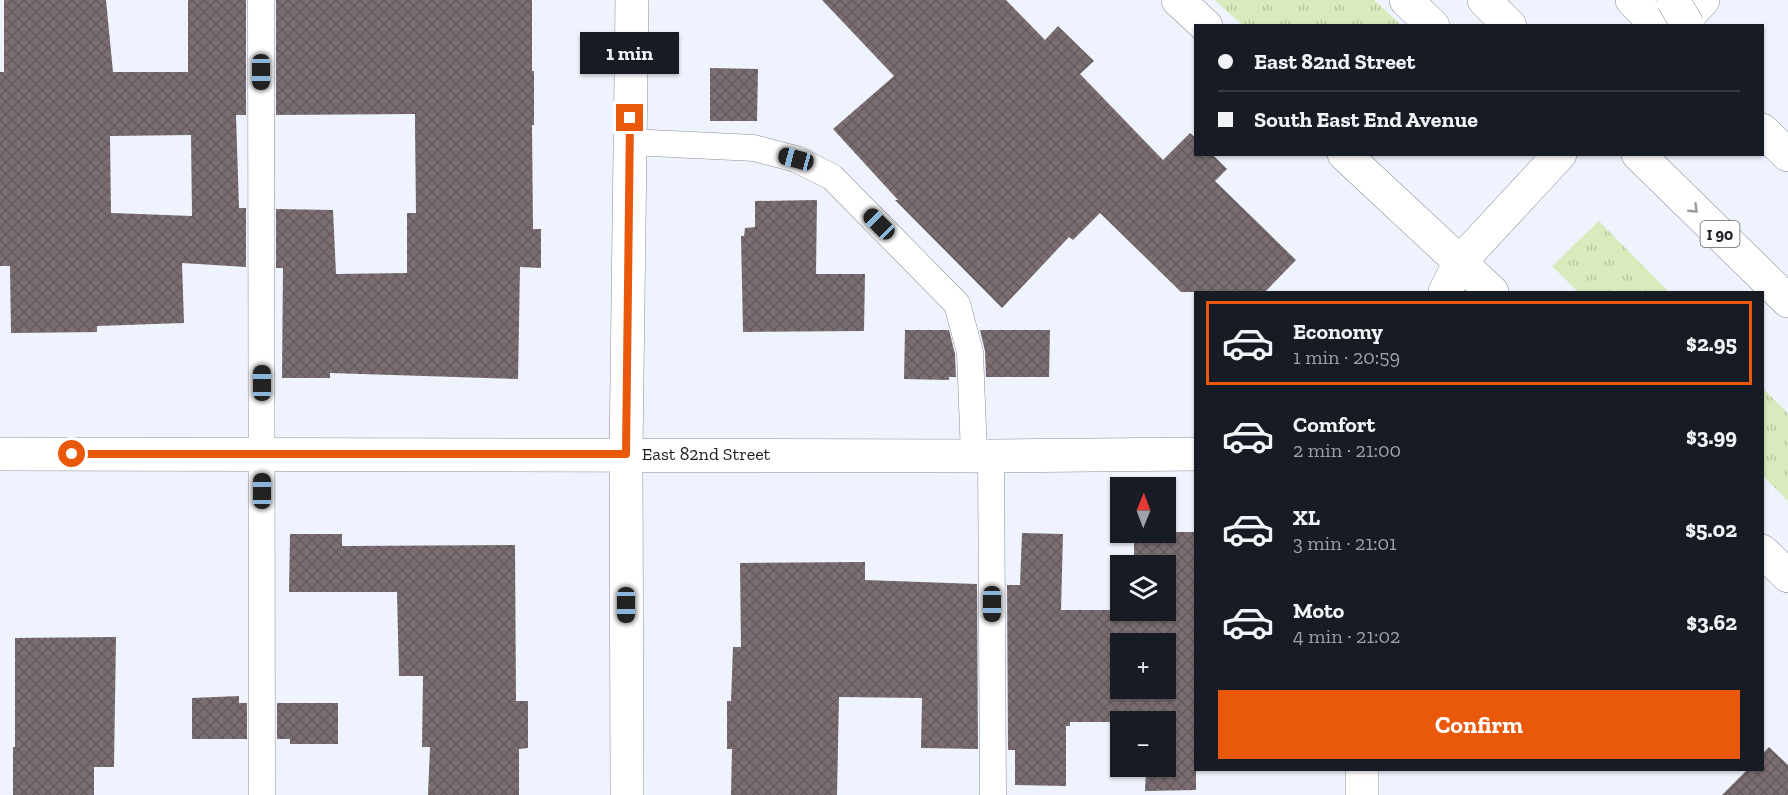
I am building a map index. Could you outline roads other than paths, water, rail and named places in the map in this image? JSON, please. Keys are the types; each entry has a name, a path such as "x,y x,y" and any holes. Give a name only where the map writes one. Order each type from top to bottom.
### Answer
{"main road":[{"path":"627,795 626,454 632,0"},
{"path":"1178,0 1204,24"},
{"path":"1406,0 1431,24"},
{"path":"1484,0 1508,24"},
{"path":"1632,0 1656,24"},
{"path":"1673,0 1687,24"},
{"path":"1681,24 1703,0"},
{"path":"1764,131 1788,155"},
{"path":"1346,156 1491,291"},
{"path":"1445,291 1460,262 1558,156"},
{"name":"I 90","path":"1639,159 1788,301"},
{"name":"East 82nd Street","path":"0,454 1194,454"},
{"path":"1764,554 1788,576"},
{"path":"1362,771 1362,795"}],"lane":[{"path":"261,0 262,795"},
{"path":"630,142 754,148 796,159 831,177 957,304 970,352 983,455 993,795"}]}
